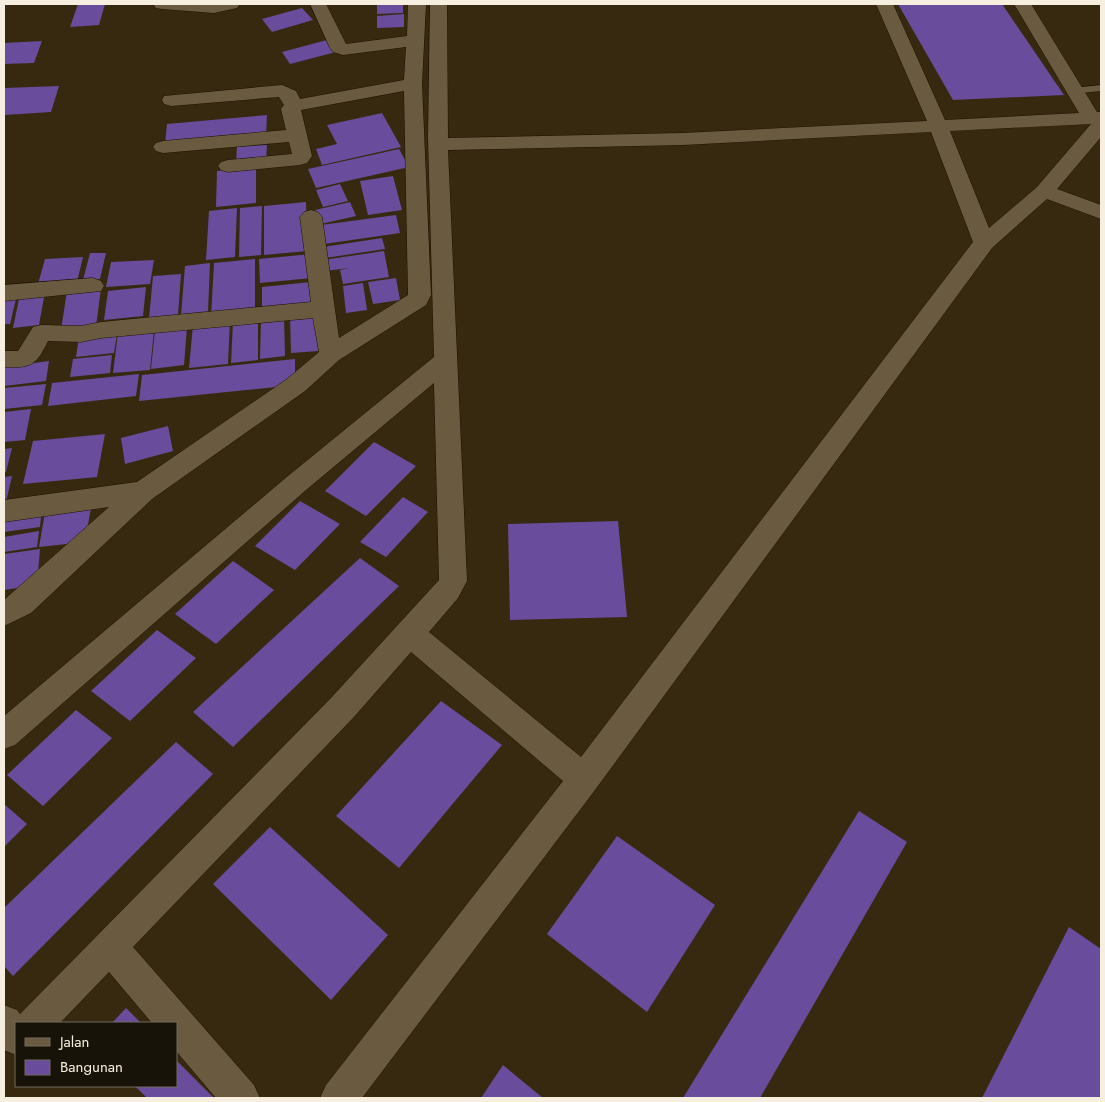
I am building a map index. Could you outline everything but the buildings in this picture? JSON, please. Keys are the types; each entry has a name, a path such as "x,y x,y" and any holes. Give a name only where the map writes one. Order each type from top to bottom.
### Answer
{"street":[{"path":"162,4 214,8 231,4"},
{"path":"318,4 339,48 343,50 415,40"},
{"path":"4,614 21,604 142,492 200,454 296,385 330,354 413,305 420,295 413,84 417,4"},
{"path":"36,1022 342,708 448,590 453,580 440,144 438,4"},
{"path":"884,4 938,126 984,243"},
{"path":"1023,4 1073,91 1098,120"},
{"path":"294,106 413,84"},
{"path":"171,100 282,91 289,95 294,106"},
{"path":"228,166 300,159 302,156 291,108 294,106"},
{"path":"440,144 683,139 1098,120"},
{"path":"340,1098 584,779 984,243 1044,190 1098,120"},
{"path":"163,147 298,135"},
{"path":"1044,190 1101,212"},
{"path":"311,217 320,276 321,309 330,354"},
{"path":"4,293 94,286"},
{"path":"4,359 24,359 31,352 41,333 81,334 101,330 321,309"},
{"path":"4,736 297,483 446,360"},
{"path":"4,511 142,492"},
{"path":"409,633 584,779"},
{"path":"110,946 175,1022"},
{"path":"4,1023 15,1036"},
{"path":"178,1025 241,1098"},
{"path":"4,1055 15,1043"}],"lane":[{"path":"1073,91 1101,88"}]}
